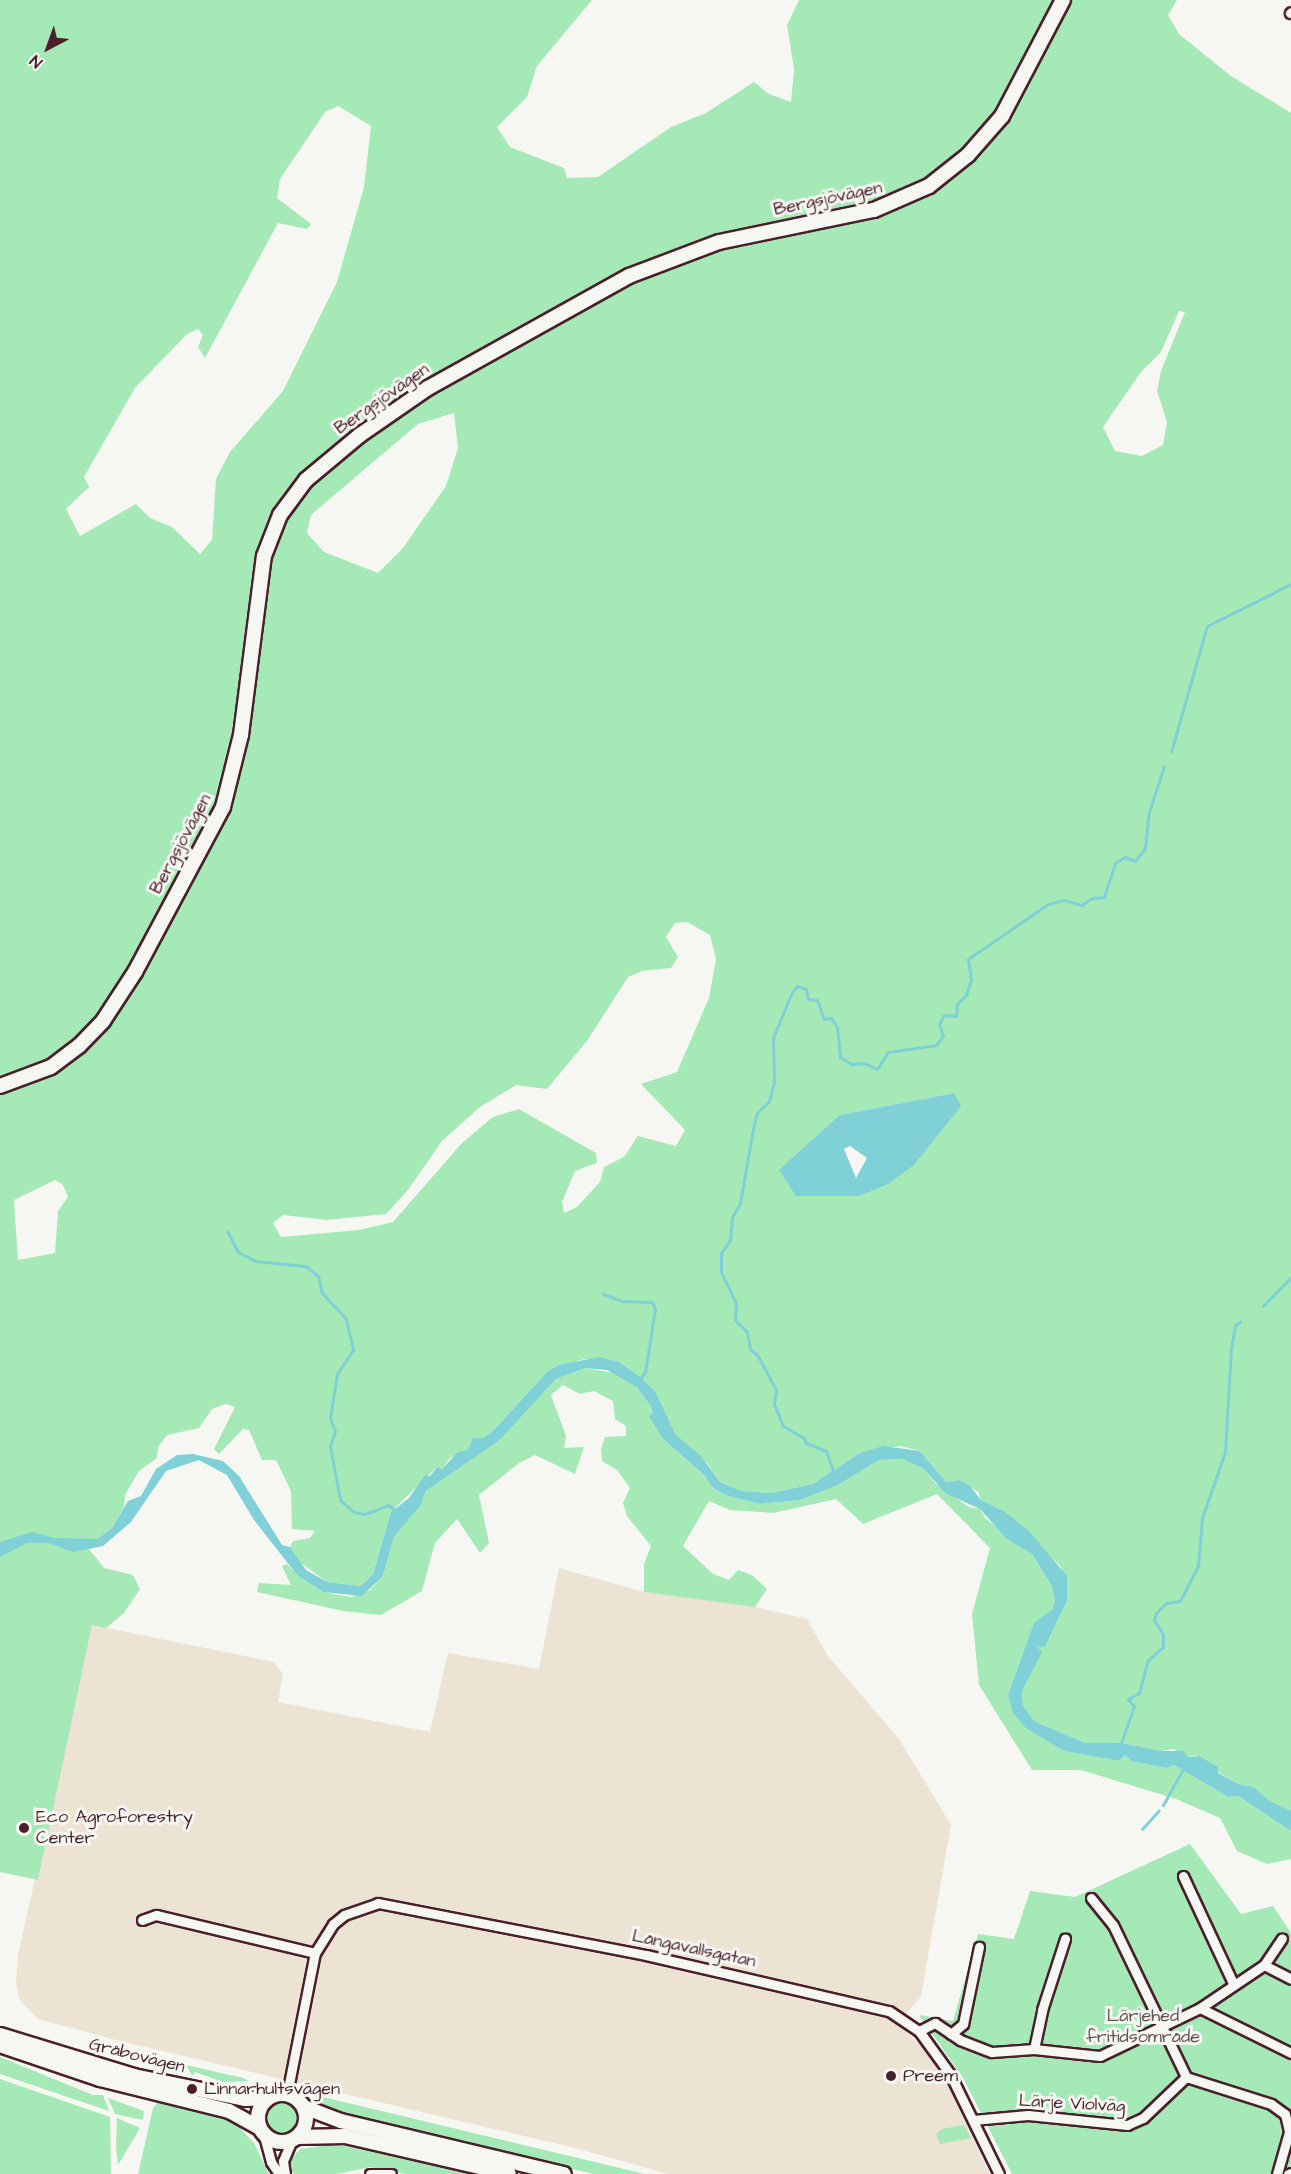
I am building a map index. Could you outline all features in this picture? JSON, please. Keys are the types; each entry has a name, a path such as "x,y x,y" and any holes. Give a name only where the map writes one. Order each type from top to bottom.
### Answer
{"main road":[{"name":"Bergsjövägen","path":"0,1086 51,1067 79,1047 103,1021 135,972 223,807 242,726 264,556 280,515 306,480 360,435 428,388 621,280 702,247 862,214 929,186 968,155 997,122 1030,69 1063,0"},
{"name":"Gråbovägen","path":"0,2035 134,2076 245,2099 287,2094"},
{"name":"Gråbovägen","path":"0,2045 100,2079 229,2111 276,2142 345,2136 508,2174"},
{"path":"287,2094 304,2107 341,2121 564,2174"},
{"path":"261,2130 259,2111 268,2098"},
{"path":"295,2139 306,2125 304,2107"}],"street":[{"path":"1183,1876 1233,1983"},
{"path":"1091,1898 1113,1925 1186,2077 1271,2104 1285,2114 1288,2132 1277,2174"},
{"name":"Långavallsgatan","path":"287,2094 315,1953 324,1936 344,1914 378,1903 866,2003 889,2011 919,2031 950,2074 999,2174"},
{"path":"142,1920 156,1915 315,1953"},
{"path":"919,2031 935,2023 974,2048 992,2052 1034,2049 1094,2058 1200,2008 1233,1983 1264,1965 1281,1938"},
{"path":"1034,2049 1042,2010 1065,1939"},
{"path":"951,2034 963,2024 979,1947"},
{"path":"1264,1965 1291,1979"},
{"path":"1200,2008 1291,2053"},
{"name":"Lärje Violväg","path":"973,2120 1028,2115 1127,2125 1143,2118 1186,2077"},
{"path":"261,2130 271,2162 279,2174"},
{"path":"285,2174 283,2161 295,2139"},
{"path":"370,2174 391,2174"}],"shaded area":[{"path":"559,1568 644,1592 721,1599 807,1619 827,1655 899,1739 951,1825 921,1996 898,2024 927,2052 946,2081 990,2174 669,2174 571,2147 116,2040 38,2019 19,1999 16,1981 18,1955 92,1625 274,1662 283,1674 278,1702 430,1732 448,1653 539,1669"}],"green space":[{"path":"0,0 592,0 537,66 527,97 497,127 510,147 564,168 567,178 598,177 671,127 706,113 754,82 769,94 791,102 794,69 787,25 799,0 1177,0 1168,15 1179,34 1231,76 1291,113 1291,1811 1269,1802 1254,1787 1239,1784 1218,1772 1196,1755 1188,1757 1173,1749 1162,1751 1122,1743 1085,1743 1034,1721 1023,1705 1022,1691 1041,1652 1036,1646 1048,1641 1067,1601 1061,1567 1017,1522 981,1500 978,1492 960,1480 946,1482 920,1451 900,1446 860,1453 813,1484 771,1493 741,1491 720,1482 707,1463 676,1435 655,1391 640,1377 619,1362 584,1359 547,1372 492,1432 468,1450 450,1458 442,1469 437,1467 391,1512 373,1574 361,1586 327,1582 301,1563 290,1547 293,1541 310,1538 315,1531 292,1529 291,1491 276,1460 262,1460 249,1430 243,1429 219,1454 214,1449 235,1407 226,1404 212,1409 199,1428 167,1435 158,1447 157,1458 139,1471 125,1495 124,1507 112,1528 97,1539 82,1540 104,1568 133,1575 140,1589 124,1613 106,1628 92,1625 38,1880 0,1872","holes":["338,106 371,126 364,187 337,282 283,391 230,452 216,479 212,540 200,554 172,527 150,518 136,504 80,536 66,509 89,487 84,477 135,388 187,334 198,329 203,335 198,347 205,358 278,223 307,229 311,224 277,198 280,179 325,112","1179,311 1185,312 1161,371 1157,391 1167,422 1163,445 1142,456 1115,451 1103,427 1141,372 1161,352","454,413 458,448 446,486 403,548 378,573 324,552 307,533 311,515 418,424","687,922 710,935 716,959 709,998 677,1072 641,1084 685,1130 676,1146 638,1136 624,1157 604,1167 600,1182 577,1207 564,1213 562,1202 575,1171 597,1163 596,1153 519,1109 493,1117 462,1143 393,1222 359,1230 281,1237 273,1223 283,1215 327,1220 386,1214 408,1190 442,1141 480,1107 516,1085 547,1089 587,1041 628,977 642,971 671,968 678,957 666,937 675,923","954,1093 960,1106 914,1165 796,1196 840,1115","55,1180 63,1185 68,1197 58,1211 55,1253 18,1260 14,1200"]},
{"path":"585,1368 620,1374 637,1387 651,1407 663,1439 704,1475 713,1488 728,1496 760,1504 800,1500 838,1485 879,1460 903,1459 924,1469 936,1484 969,1507 980,1509 985,1518 1032,1554 1052,1586 1055,1601 1052,1610 1034,1624 1008,1695 1064,1751 1119,1761 1125,1755 1131,1761 1166,1768 1174,1765 1228,1797 1238,1796 1291,1831 1291,1859 1267,1864 1237,1851 1220,1818 1176,1799 1081,1770 1032,1770 979,1685 972,1614 990,1548 937,1494 863,1524 836,1499 773,1513 730,1510 709,1501 683,1546 713,1574 729,1580 738,1570 752,1575 767,1589 755,1607 644,1592 644,1564 651,1546 627,1516 623,1503 630,1488 617,1470 602,1461 601,1449 605,1437 626,1436 626,1426 615,1419 613,1401 594,1391 580,1394 563,1385 551,1395 566,1436 564,1448 584,1447 575,1474 535,1455 519,1463 479,1495 489,1543 480,1553 457,1519 435,1543 422,1591 381,1615 343,1611 257,1592 259,1583 291,1585 282,1566 287,1564 297,1575 323,1592 351,1597 369,1591 383,1576 394,1537 421,1505 426,1491 500,1440 556,1379"},
{"name":"Lärjehed fritidsområde","path":"1190,1844 1241,1914 1273,1906 1291,1933 1291,2174 1012,2174 963,2078 919,2015 953,2021 978,1934 1014,1939 1030,1891 1075,1897"},
{"path":"0,2057 93,2095 103,2095 109,2111 0,2074"},
{"path":"186,2065 249,2081 223,2082 195,2072 192,2076"},
{"path":"0,2079 110,2117 111,2174 0,2174"},
{"path":"306,2089 327,2098 645,2174 594,2174 356,2120 321,2106"},
{"path":"108,2098 144,2111 143,2120 115,2114"},
{"path":"159,2101 220,2115 234,2122 254,2143 269,2174 138,2174 153,2108"},
{"path":"283,2102 295,2107 300,2119 295,2131 283,2136 271,2131 266,2119 271,2107"},
{"path":"117,2118 140,2128 118,2165 116,2147"},
{"path":"964,2125 971,2138 940,2144 936,2134 942,2129"},
{"path":"343,2143 482,2174 406,2174 370,2167 337,2174 294,2174 288,2168 289,2159 301,2149"}],"water":[{"path":"954,1093 961,1106 914,1165 888,1184 859,1196 796,1196 779,1170 840,1115","holes":["850,1146 867,1158 856,1178 844,1149"]},
{"path":"599,1357 619,1362 655,1391 676,1435 701,1456 720,1482 741,1491 771,1493 813,1484 860,1453 883,1446 920,1451 946,1482 960,1480 970,1486 981,1500 1005,1512 1029,1531 1067,1576 1067,1601 1045,1647 1037,1647 1042,1652 1022,1691 1023,1705 1034,1721 1085,1743 1122,1743 1162,1751 1183,1751 1188,1757 1199,1756 1218,1767 1218,1773 1239,1784 1254,1787 1269,1801 1291,1811 1291,1831 1238,1796 1228,1797 1174,1765 1166,1768 1131,1761 1125,1755 1119,1761 1064,1751 1026,1728 1013,1713 1008,1695 1034,1623 1052,1610 1055,1601 1052,1586 1032,1554 1006,1538 980,1509 945,1493 924,1469 903,1459 879,1460 838,1485 800,1500 760,1504 728,1496 713,1488 704,1475 663,1439 649,1416 653,1413 651,1407 637,1387 607,1370 585,1368 556,1379 500,1440 426,1491 421,1505 394,1537 383,1576 362,1596 323,1592 297,1575 254,1520 227,1475 199,1460 166,1471 131,1522 103,1546 73,1552 48,1543 27,1543 0,1557 0,1542 32,1532 55,1538 97,1539 112,1528 128,1501 141,1496 156,1469 177,1455 193,1454 223,1461 239,1476 282,1545 290,1547 306,1570 327,1582 361,1586 373,1574 391,1512 409,1498 425,1475 430,1476 437,1467 442,1469 458,1452 468,1450 473,1438 483,1438 492,1432 547,1372 559,1365"}],"waterway":[{"path":"1171,752 1207,626 1291,584"},
{"path":"837,1472 833,1471 826,1451 806,1443 804,1438 783,1426 774,1404 776,1390 757,1355 750,1349 747,1332 735,1320 736,1303 721,1272 721,1253 730,1240 732,1217 740,1203 757,1113 769,1101 774,1082 773,1038 792,992 797,986 806,989 808,999 817,1000 824,1019 831,1018 837,1027 840,1057 851,1064 864,1063 877,1069 888,1052 936,1045 943,1036 939,1024 944,1015 956,1016 957,1004 966,995 971,980 968,959 1048,904 1064,900 1082,905 1092,898 1104,897 1115,863 1125,857 1135,861 1145,848 1149,812 1164,766"},
{"path":"227,1231 238,1252 256,1261 306,1266 318,1276 322,1293 346,1319 353,1350 337,1374 330,1418 335,1431 330,1446 340,1500 354,1512 365,1514 388,1505 396,1511"},
{"path":"1263,1306 1291,1277"},
{"path":"603,1294 622,1301 652,1302 655,1309 645,1372 639,1380"},
{"path":"1120,1746 1134,1706 1128,1699 1139,1693 1148,1660 1163,1647 1163,1634 1154,1620 1156,1613 1166,1603 1180,1601 1198,1566 1202,1518 1225,1452 1231,1348 1235,1325 1240,1322"},
{"path":"1163,1805 1183,1769"},
{"path":"1142,1829 1159,1810"}],"place":[{"name":"Eco Agroforestry Center","path":"24,1828"},
{"name":"Preem","path":"891,2076"},
{"name":"Linnarhultsvägen","path":"192,2089"}]}
